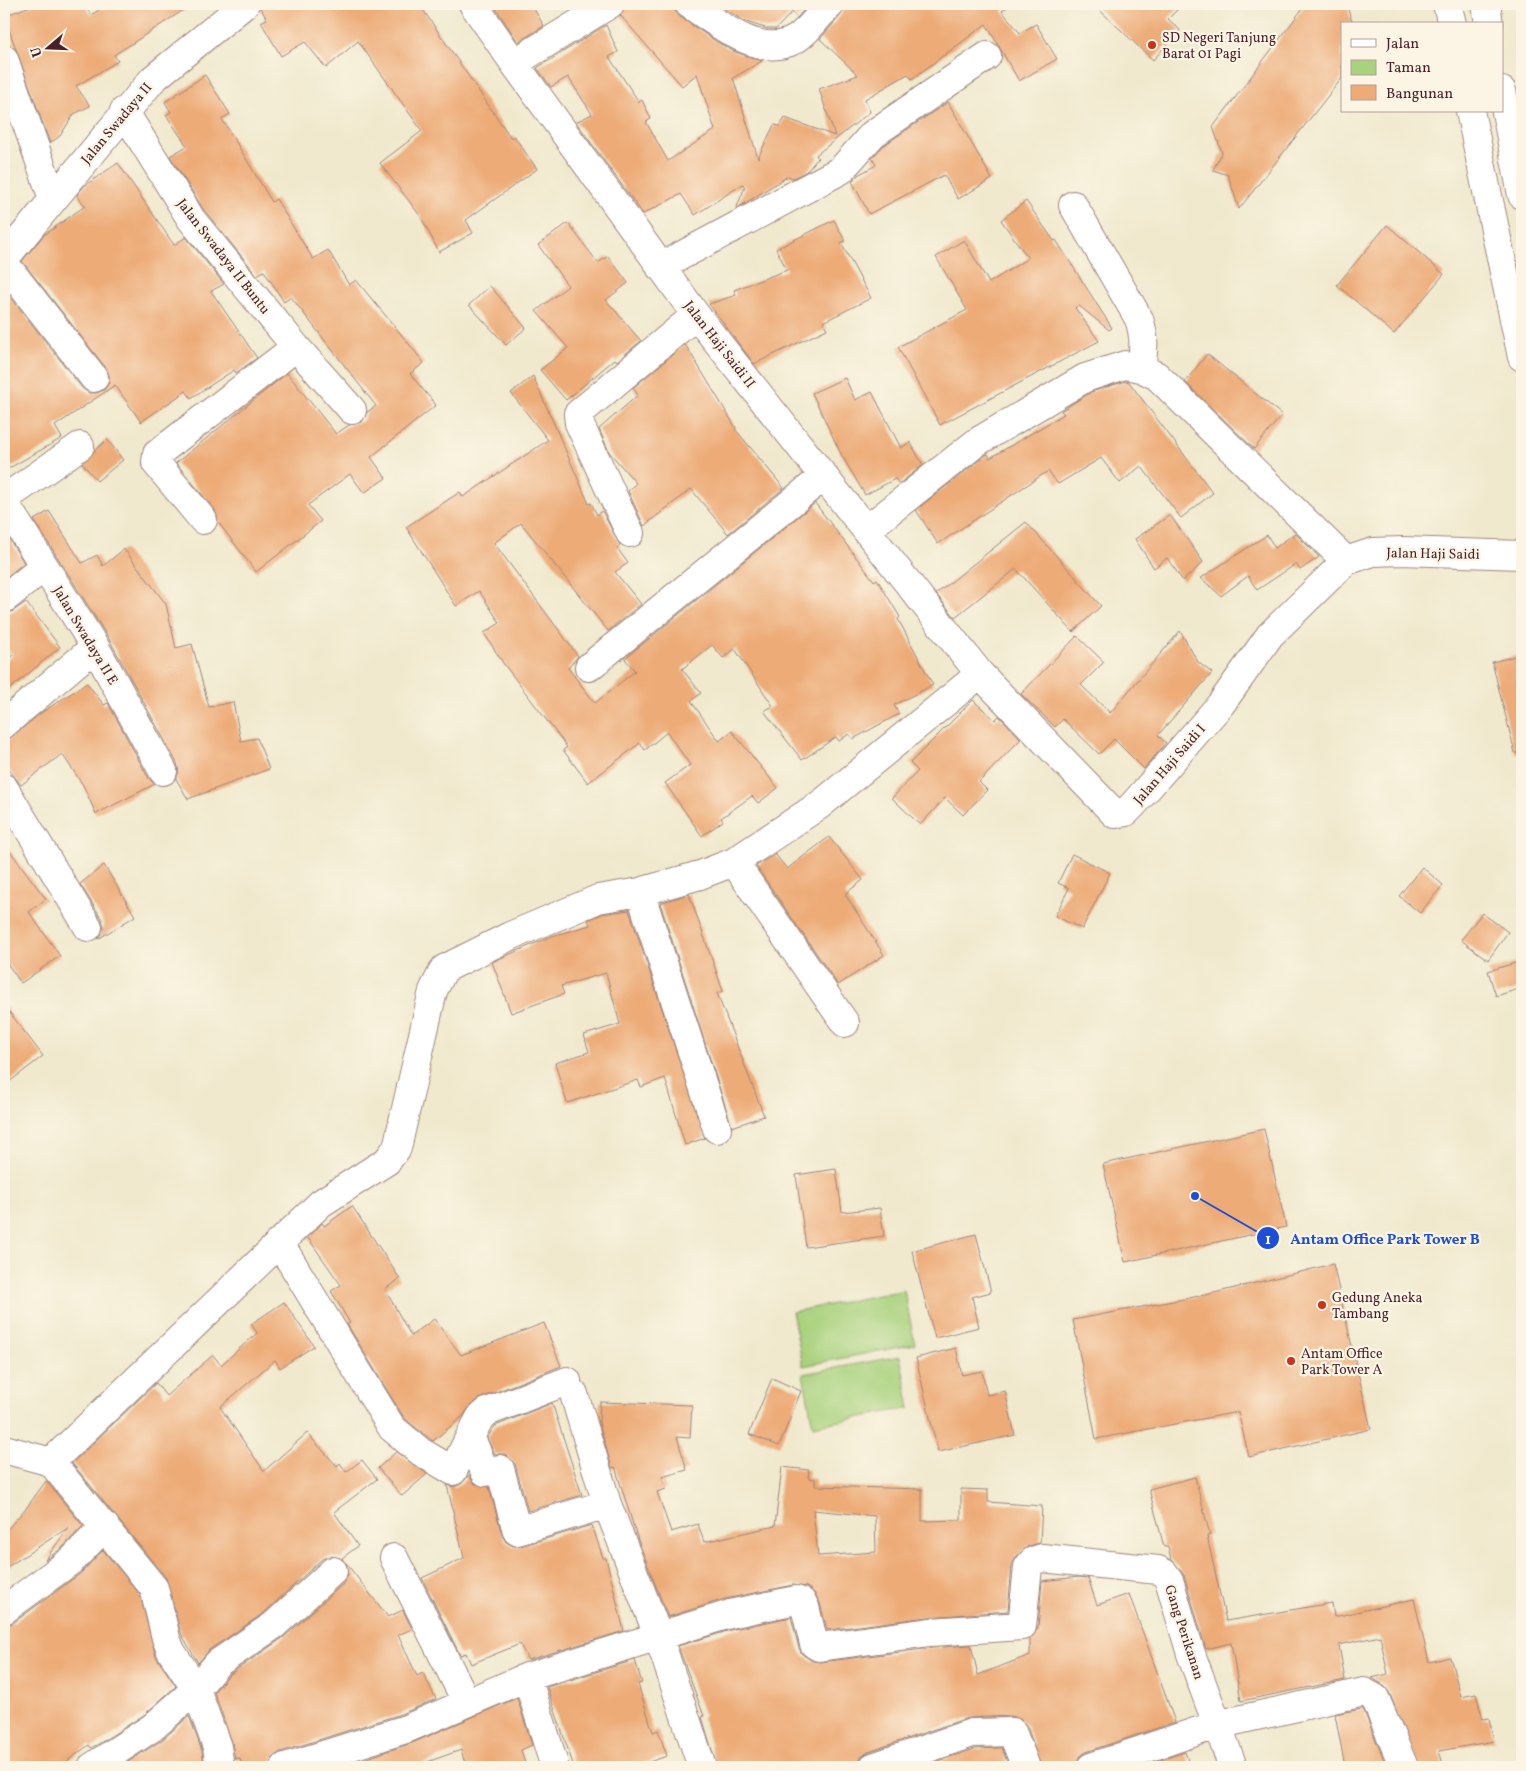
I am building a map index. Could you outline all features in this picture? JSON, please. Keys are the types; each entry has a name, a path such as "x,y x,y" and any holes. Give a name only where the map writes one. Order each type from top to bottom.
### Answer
{"main road":[{"name":"Jalan Haji Saidi II","path":"473,4 696,315 980,674"},
{"path":"514,63 610,4"},
{"path":"689,4 725,29 745,39 782,45 796,39 830,4"},
{"path":"1447,4 1452,22"},
{"path":"1486,4 1490,22"},
{"name":"Jalan Swadaya II","path":"4,258 124,111 154,79 232,8"},
{"path":"660,267 840,170 873,134 987,56"},
{"path":"4,59 53,199"},
{"path":"1504,100 1522,195"},
{"name":"Jalan Swadaya II Buntu","path":"124,111 191,219 296,347 352,410"},
{"path":"1470,112 1522,357"},
{"path":"1073,205 1139,319 1144,334 1145,346 1141,368"},
{"path":"4,263 94,378"},
{"path":"630,533 579,423 578,414 696,315"},
{"path":"203,520 156,464 156,454 296,347"},
{"path":"866,530 977,442 1085,378 1125,366 1141,368 1157,376 1346,561"},
{"path":"4,500 80,446"},
{"path":"589,667 824,476"},
{"name":"Jalan Swadaya II E","path":"4,500 95,647 163,771"},
{"name":"Jalan Haji Saidi","path":"1346,561 1373,552 1392,551 1522,555"},
{"name":"Jalan Haji Saidi I","path":"980,674 1111,811 1119,814 1133,805 1221,704 1270,635 1346,561"},
{"path":"4,599 44,567"},
{"path":"4,724 95,647"},
{"path":"52,1462 321,1203 387,1161 397,1148 433,992 444,969 510,936 598,899 640,892 700,875 734,862 821,804 980,674"},
{"path":"4,788 88,927"},
{"path":"734,862 844,1023"},
{"path":"640,892 717,1129"},
{"path":"279,1242 392,1428 422,1452 453,1471 480,1418 487,1412 571,1387 607,1504 658,1635 702,1767"},
{"path":"467,1442 474,1445 485,1472 500,1469 518,1531 607,1504"},
{"path":"4,1449 52,1462 154,1588 163,1629 171,1651 196,1689 217,1747 220,1767"},
{"path":"4,1610 72,1560 105,1526"},
{"path":"394,1558 467,1703"},
{"name":"Gang Perikanan","path":"658,1635 730,1614 796,1600 802,1602 813,1643 819,1647 930,1632 1022,1626 1028,1567 1033,1561 1042,1558 1158,1570 1164,1573 1169,1580 1191,1654 1233,1767"},
{"path":"92,1767 153,1727 196,1689 218,1662 274,1625 333,1571"},
{"path":"285,1767 291,1767 406,1729 527,1678 658,1635"},
{"path":"527,1678 553,1761"},
{"path":"1091,1767 1216,1725 1364,1692 1375,1698 1404,1767"},
{"path":"873,1767 972,1733 1012,1732 1026,1767"}],"green space":[{"path":"904,1290 915,1344 803,1366 792,1312"},
{"path":"900,1356 910,1408 813,1426 803,1374"}],"building":[{"path":"36,4 84,4 91,15 108,4 193,4 114,55 118,61 76,86 90,106 74,114 60,136 50,143 4,16"},
{"path":"260,4 419,4 511,138 514,136 537,169 466,220 473,233 439,252 421,217 380,163 422,131 358,41 326,68 305,42 281,56 261,22 267,19 260,8"},
{"path":"493,4 531,4 544,26 518,42"},
{"path":"626,4 674,4 675,11 680,17 717,42 733,51 762,61 733,78 758,158 774,125 780,126 785,118 835,136 819,89 858,75 820,39 841,15 845,4 1011,4 1002,11 1020,33 1036,24 1057,59 1019,81 986,24 912,79 908,74 865,99 870,112 816,155 818,158 807,171 793,178 788,176 736,209 745,187 743,184 695,215 681,194 643,214 576,122 592,114 568,77 551,87 537,68 606,25 618,52 609,57 639,102 642,100 651,119 646,122 668,161 715,130 697,74 682,86 620,15"},
{"path":"716,4 809,4 797,18 792,12 776,29 768,29 746,22"},
{"name":"SD Negeri Tanjung Barat 01 Pagi","path":"1093,4 1183,4 1168,19 1180,30 1153,60"},
{"path":"1306,4 1346,4 1352,22 1341,22 1341,79 1239,209 1228,175 1213,170 1222,153 1213,127"},
{"path":"205,75 230,114 222,119 272,202 276,199 313,259 328,250 349,285 356,280 405,339 424,363 410,374 436,405 371,457 386,478 364,493 350,474 308,505 321,521 256,572 218,522 215,510 176,463 287,373 336,434 349,425 362,422 367,412 376,406 291,297 284,302 264,271 257,275 204,210 170,156 187,146 166,115 171,112 165,102"},
{"path":"948,102 992,179 958,199 944,175 869,214 852,181 858,175 876,165 872,158 883,146"},
{"path":"118,163 174,245 186,237 224,284 211,291 257,358 236,373 234,370 191,398 186,391 141,422 115,385 55,426 62,438 4,471 4,292 6,291 82,388 89,393 97,393 104,390 109,383 109,375 106,368 22,261 44,235 85,206 77,195 84,186"},
{"path":"1026,201 1054,241 1056,240 1112,328 1109,330 1078,305 1075,308 1099,341 940,425 898,347 967,310 936,257 964,240 989,283 1028,258 1001,220"},
{"path":"834,220 845,241 841,243 871,298 823,322 827,329 754,364 709,304 736,295 734,290 787,270 776,249"},
{"path":"568,223 598,263 608,256 628,283 606,300 641,341 617,361 615,359 566,400 540,370 568,348 536,311 568,286 538,245"},
{"path":"1387,225 1444,274 1394,334 1337,285"},
{"path":"490,286 526,328 506,345 469,305"},
{"path":"685,344 735,429 784,488 728,534 691,489 644,526 628,491 636,483 609,452 599,429 638,395 633,388"},
{"path":"1207,354 1282,415 1254,449 1185,382"},
{"path":"533,376 589,504 591,503 597,515 602,511 620,545 617,548 628,563 615,572 641,604 608,631 521,523 494,543 578,656 568,668 595,703 635,671 625,659 628,656 815,503 874,581 877,579 900,617 898,619 933,685 894,705 899,714 853,739 849,734 839,741 836,737 802,760 764,711 773,706 735,649 723,658 712,645 682,669 701,693 691,701 719,741 732,731 778,788 758,803 752,796 721,818 723,821 702,836 665,783 690,765 667,732 645,750 640,743 588,783 563,750 567,747 503,663 484,633 500,623 479,591 456,606 406,527 460,492 463,497 548,440 511,393"},
{"path":"845,378 855,400 872,392 901,448 910,442 923,465 899,484 895,479 865,495 841,454 812,393"},
{"path":"1126,381 1129,382 1213,493 1181,518 1141,466 1120,483 1101,458 1058,484 1048,471 938,544 916,510 986,455 988,454 990,458 1064,414 1061,411 1091,392"},
{"path":"107,439 123,460 97,481 82,463"},
{"path":"49,511 82,563 97,555 103,566 124,549 166,604 176,648 192,644 209,707 233,702 241,741 257,738 269,769 188,799 176,779 179,772 177,763 109,639 34,520"},
{"path":"1170,515 1203,562 1183,581 1167,558 1154,568 1135,539"},
{"path":"1026,522 1101,606 1073,632 1016,569 955,617 936,594"},
{"path":"1295,533 1319,557 1300,570 1296,564 1257,590 1248,576 1221,596 1201,578 1267,535 1275,548"},
{"path":"8,537 24,563 4,579 4,540"},
{"path":"26,602 60,647 4,694 4,662 13,655 4,645 4,614 13,611"},
{"path":"1180,631 1198,662 1212,673 1158,735 1166,743 1144,769 1114,739 1099,754 1063,719 1055,727 1021,694 1077,636 1104,662 1081,685 1110,713"},
{"path":"1519,655 1522,669 1522,753 1515,753 1492,662"},
{"path":"87,683 104,705 108,703 149,779 155,784 96,814 83,785 62,754 21,785 4,763 4,743 41,713"},
{"path":"973,700 995,720 999,716 1021,739 979,782 987,790 963,815 945,798 920,825 892,798 918,771 910,763"},
{"path":"829,837 863,880 845,894 884,955 838,985 756,866 775,854 787,869"},
{"path":"4,843 46,899 29,912 60,956 21,983 4,959"},
{"path":"1072,854 1110,873 1082,929 1055,916 1069,888 1058,883"},
{"path":"104,865 135,916 98,939 104,927 102,919 80,884"},
{"path":"1422,867 1443,885 1420,913 1399,896"},
{"path":"689,894 723,991 717,993 764,1116 732,1127 660,903"},
{"path":"629,910 705,1138 685,1145 665,1078 641,1087 638,1080 567,1103 555,1063 589,1052 584,1035 620,1024 606,973 561,986 564,994 511,1013 492,962 552,936 590,925 588,920 602,914"},
{"path":"1482,913 1508,932 1488,960 1461,940"},
{"path":"1522,961 1522,988 1496,996 1488,971"},
{"path":"4,1005 43,1056 4,1086"},
{"path":"1264,1129 1286,1227 1125,1262 1103,1164"},
{"path":"836,1169 842,1212 880,1208 884,1236 806,1247 796,1175"},
{"path":"352,1206 400,1279 385,1289 411,1336 434,1319 461,1355 544,1323 561,1366 481,1398 433,1441 430,1439 404,1418 347,1324 350,1323 331,1291 341,1285 308,1238 322,1223 324,1226"},
{"path":"976,1234 991,1292 972,1297 979,1327 935,1338 912,1251"},
{"path":"1333,1264 1371,1429 1249,1457 1238,1412 1096,1439 1073,1320 1210,1294"},
{"path":"284,1302 314,1346 280,1368 275,1360 220,1407 264,1471 307,1433 337,1466 340,1463 346,1472 362,1460 377,1479 334,1512 358,1546 342,1558 343,1560 330,1556 322,1559 264,1613 209,1650 198,1663 181,1633 166,1578 72,1463 156,1383 166,1396 213,1355 221,1365 257,1333 251,1324"},
{"path":"956,1348 962,1375 982,1371 987,1395 1005,1391 1015,1435 938,1452 916,1358"},
{"path":"772,1378 801,1391 779,1446 749,1434"},
{"path":"600,1402 692,1405 690,1438 677,1437 687,1470 662,1477 666,1489 657,1492 671,1532 698,1524 704,1542 775,1526 782,1467 809,1470 808,1478 815,1479 815,1486 922,1489 922,1521 961,1520 961,1489 988,1490 988,1502 1042,1506 1040,1543 1028,1546 1016,1557 1012,1565 1008,1611 928,1617 827,1630 820,1603 815,1594 807,1587 793,1585 725,1599 668,1617 638,1540 615,1467 612,1468 599,1423","holes":["813,1510 875,1516 876,1552 818,1556"]},
{"path":"552,1403 582,1495 528,1511 515,1464 505,1454 495,1454 487,1438 495,1426"},
{"path":"396,1452 427,1474 402,1496 378,1468"},
{"path":"469,1475 475,1484 489,1487 502,1535 506,1542 513,1546 521,1546 592,1525 603,1558 606,1558 624,1631 528,1660 520,1644 471,1664 466,1653 460,1655 422,1578 464,1558 447,1485 454,1487 461,1484"},
{"path":"1195,1477 1210,1535 1207,1536 1226,1621 1332,1603 1334,1617 1414,1599 1429,1662 1450,1657 1461,1697 1476,1694 1483,1719 1489,1718 1494,1741 1439,1751 1444,1767 1419,1767 1389,1692 1382,1684 1372,1678 1388,1674 1380,1636 1339,1645 1345,1680 1241,1701 1231,1643 1206,1649 1184,1575 1171,1559 1168,1546 1164,1547 1149,1489"},
{"path":"46,1481 83,1526 62,1548 45,1560 69,1527 4,1569 4,1533 27,1507"},
{"path":"103,1550 140,1595 156,1657 176,1686 144,1715 97,1745 91,1748 89,1745 59,1767 4,1767 4,1625 13,1623 81,1573"},
{"path":"346,1563 388,1617 403,1610 412,1629 398,1635 417,1676 423,1673 436,1699 401,1714 280,1752 273,1757 270,1767 242,1767 240,1758 235,1759 232,1742 214,1692 229,1675 284,1637 344,1583 348,1575"},
{"path":"1079,1577 1088,1578 1097,1605 1129,1594 1175,1722 1086,1752 1079,1757 1076,1767 1041,1767 1027,1726 1020,1719 1012,1716 967,1718 868,1752 861,1757 858,1767 717,1767 702,1717 704,1716 678,1646 734,1629 791,1617 799,1648 802,1654 812,1661 821,1662 971,1645 978,1675 1030,1655 1030,1639 1038,1628 1042,1581"},
{"path":"635,1660 642,1683 638,1684 653,1732 658,1730 667,1756 634,1767 574,1767 547,1687"},
{"path":"517,1698 532,1745 521,1750 526,1767 466,1767 461,1750 413,1767 367,1767 364,1759 412,1743"},
{"path":"1363,1709 1387,1767 1345,1767 1335,1714"},
{"path":"189,1716 202,1751 204,1763 190,1767 120,1767 162,1740"},
{"path":"1002,1748 1009,1767 920,1767 975,1749"},
{"path":"1185,1752 1190,1767 1139,1767"}],"place":[{"name":"SD Negeri Tanjung Barat 01 Pagi","path":"1152,45"},
{"name":"Antam Office Park Tower B","path":"1195,1196"},
{"name":"Gedung Aneka Tambang","path":"1322,1305"},
{"name":"Antam Office Park Tower A","path":"1291,1361"}]}
